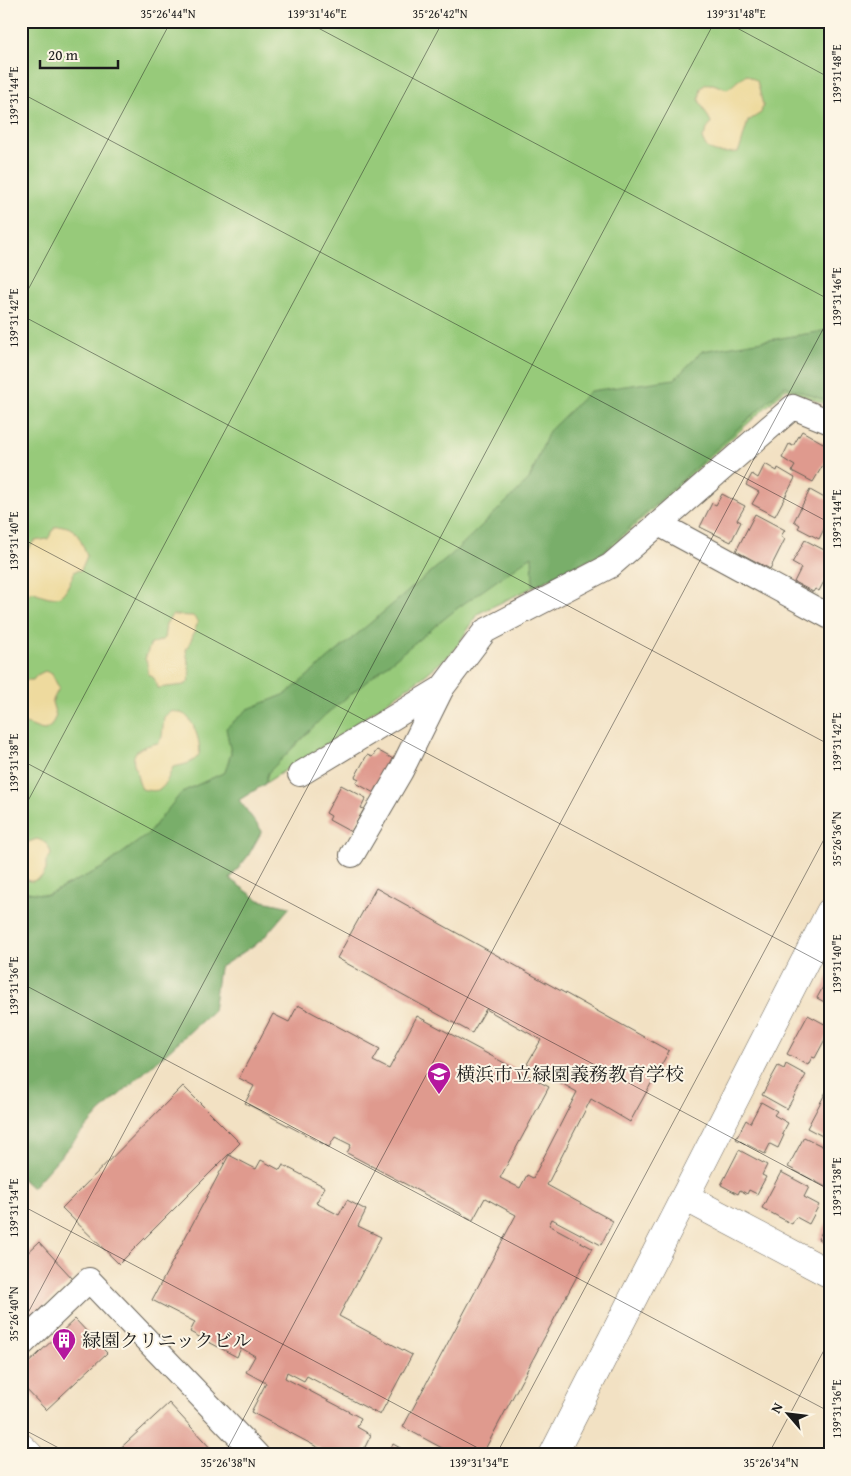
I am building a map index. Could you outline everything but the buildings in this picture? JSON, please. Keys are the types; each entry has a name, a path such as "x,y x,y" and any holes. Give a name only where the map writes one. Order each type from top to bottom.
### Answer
{"street":[{"path":"352,855 401,771 442,688 485,632 610,566 793,407 830,422"},
{"path":"659,524 828,611"},
{"path":"300,774 442,688"},
{"path":"553,1455 830,912"},
{"path":"685,1197 830,1274"},
{"path":"21,1346 89,1280 257,1455"},
{"path":"21,1447 29,1455"}],"green space":[{"path":"21,21 830,21 830,406 786,389 605,553 479,613 453,652 424,676 337,737 21,940"},
{"path":"830,329 830,402 785,386 603,552 533,587 532,556 459,607 325,715 268,773 265,784 239,800 262,831 248,856 230,879 259,900 290,907 262,940 219,968 213,1011 100,1112 32,1188 21,1178 21,891 47,895 102,868 147,835 182,792 225,772 231,753 226,728 248,709 286,694 450,556 529,480 549,431 590,391 675,379 702,351"}],"sand":[{"path":"747,75 757,81 763,105 761,113 748,121 738,152 721,153 712,151 702,139 711,122 699,100 701,88 706,84 713,84 727,89"},
{"path":"64,526 76,533 87,556 81,570 75,571 60,596 50,597 32,591 21,601 21,551 28,549 34,541 48,539 55,527"},
{"path":"172,615 193,616 198,622 186,650 190,673 188,682 184,685 158,688 154,678 148,674 145,659 150,645 164,639 166,624"},
{"path":"45,671 52,674 59,688 52,702 56,716 51,726 45,730 21,724 21,680 33,680 37,675"},
{"path":"171,711 183,714 191,722 198,738 200,748 198,756 190,762 173,767 166,783 160,789 142,789 134,763 135,754 141,748 158,743 162,737 164,717"},
{"path":"37,839 47,845 51,855 46,861 46,870 42,877 29,881 21,874 21,841 26,843"}],"place":[{"name":"横浜市立緑園義務教育学校","path":"439,1095"},
{"name":"緑園クリニックビル","path":"64,1361"}]}
